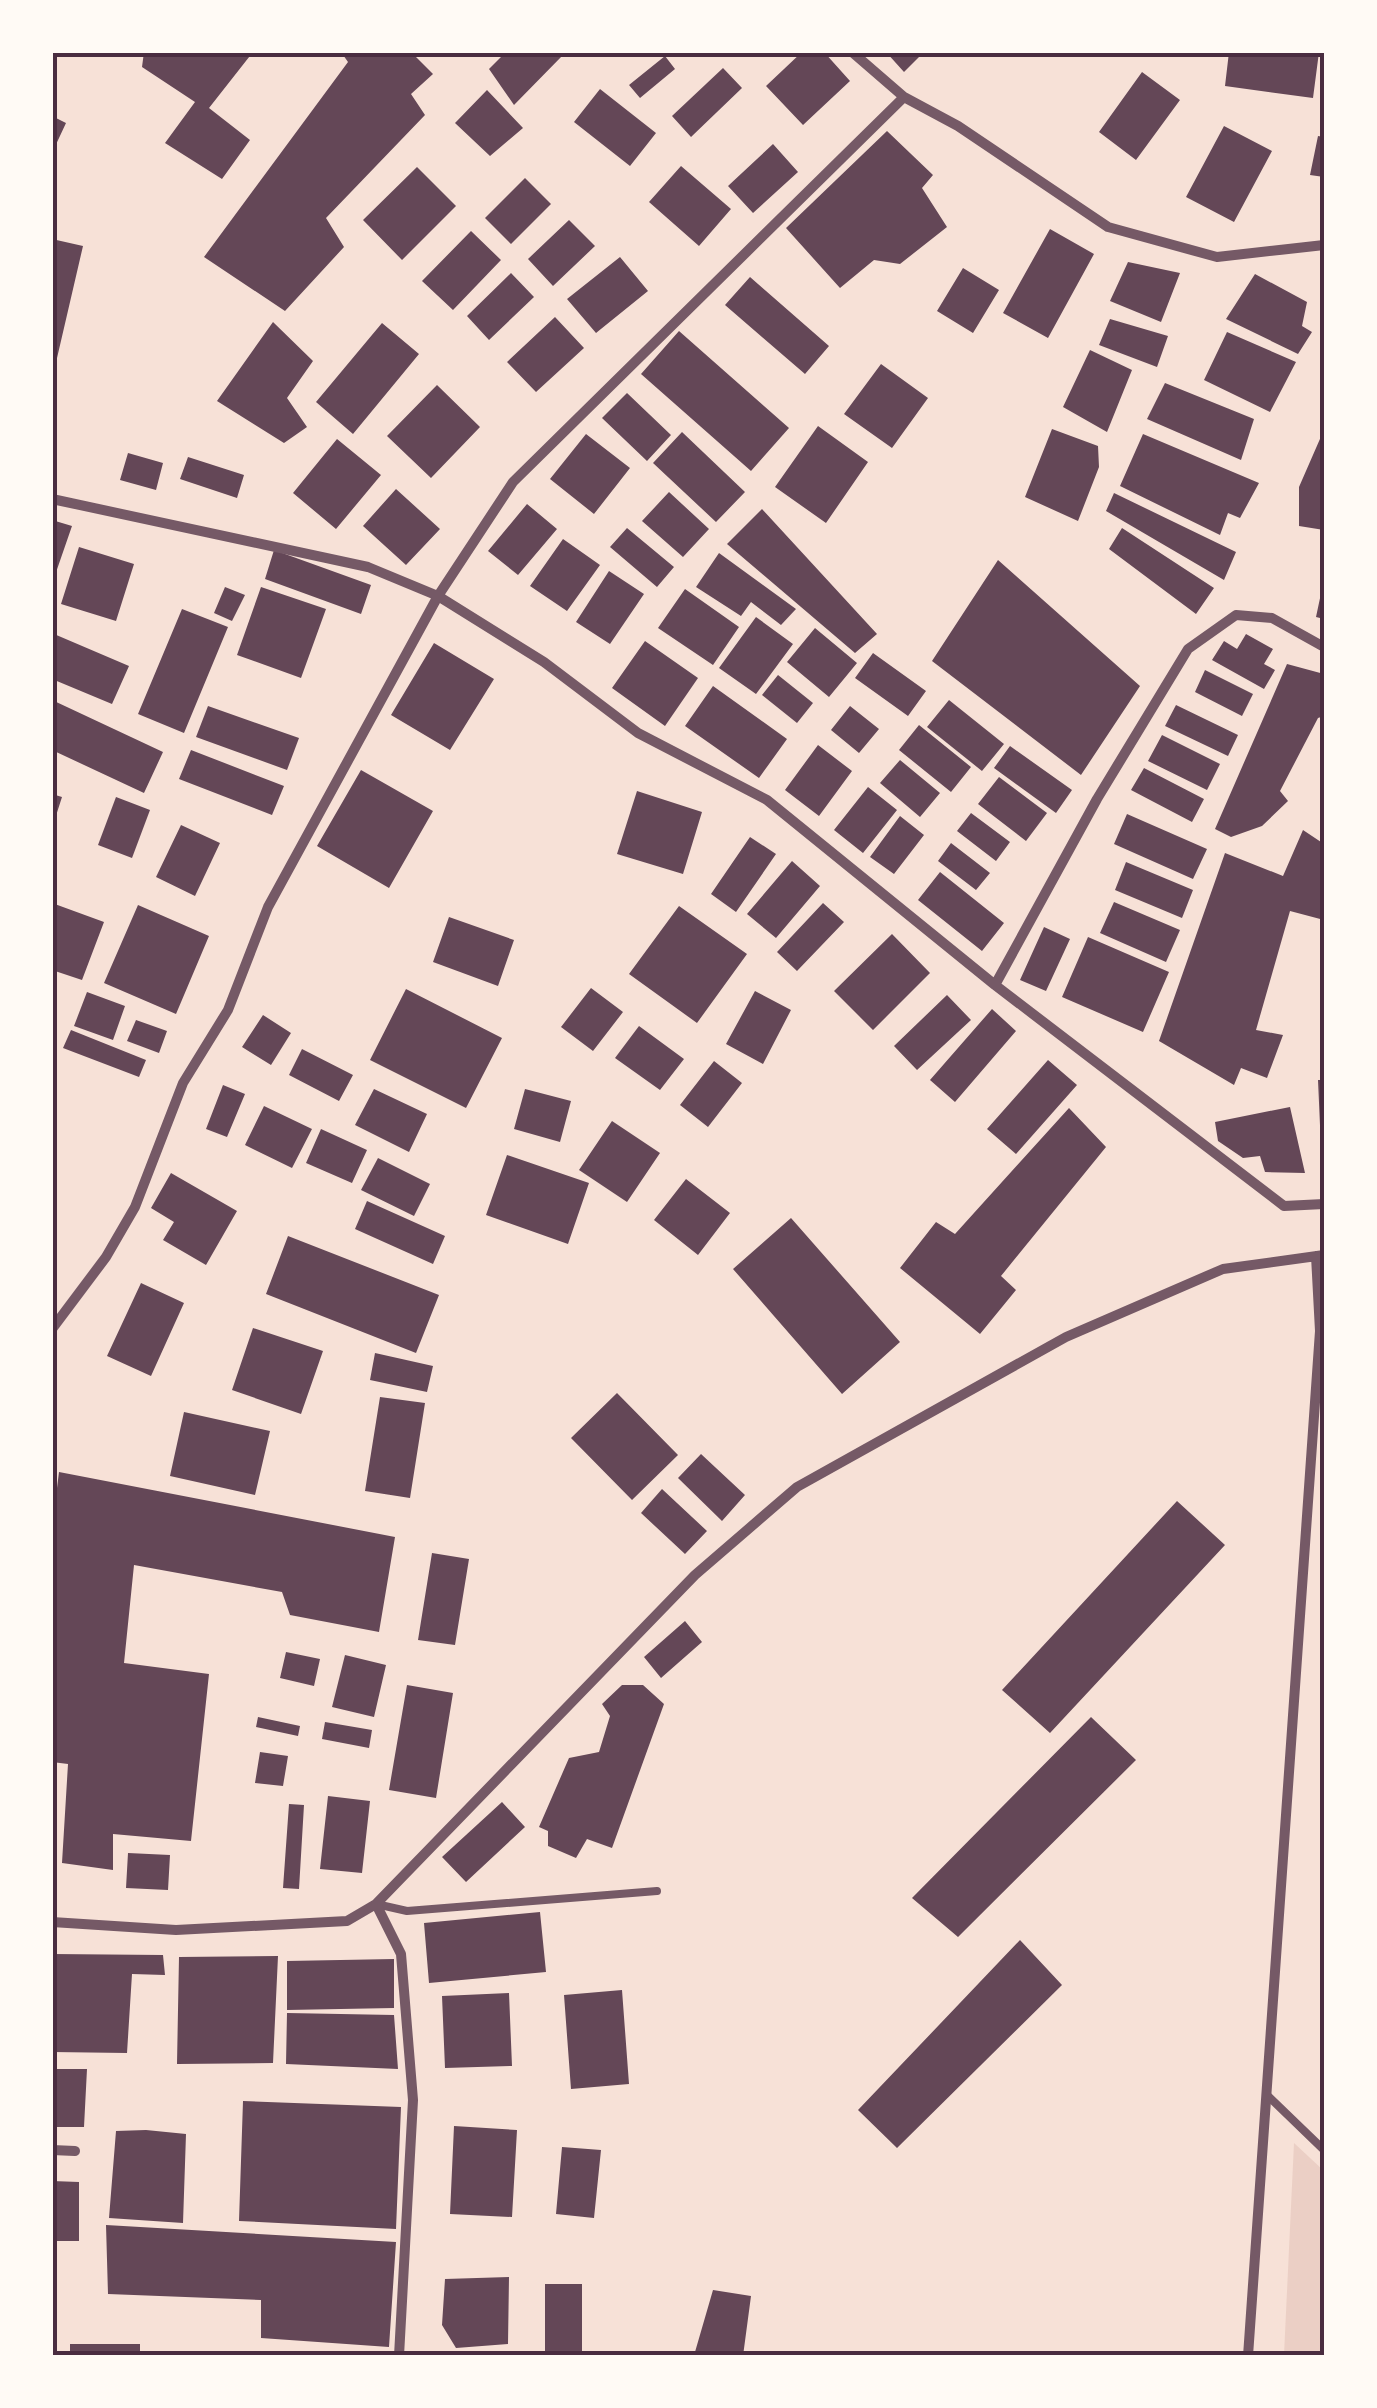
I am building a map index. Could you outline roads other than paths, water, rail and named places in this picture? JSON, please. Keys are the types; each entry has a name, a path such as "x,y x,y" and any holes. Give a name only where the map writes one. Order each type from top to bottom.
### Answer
{"street":[{"path":"852,52 904,97 958,126 1108,226 1217,256 1324,244"},
{"path":"52,1329 106,1256 135,1207 183,1083 228,1010 268,907 438,596 513,482 904,97"},
{"path":"52,500 368,567 438,596 544,662 638,733 767,800 995,985 1284,1206 1324,1204"},
{"path":"995,985 1097,800 1188,649 1236,615 1272,618 1324,647"},
{"path":"52,1922 176,1930 347,1921 376,1904 695,1575 797,1487 1066,1337 1222,1270 1320,1256 1320,1330 1248,2356"},
{"path":"376,1904 401,1954 412,2100 399,2356"},
{"path":"52,2150 75,2151"}],"lane":[{"path":"376,1904 408,1911 657,1891"},
{"path":"1267,2096 1324,2150"}]}
